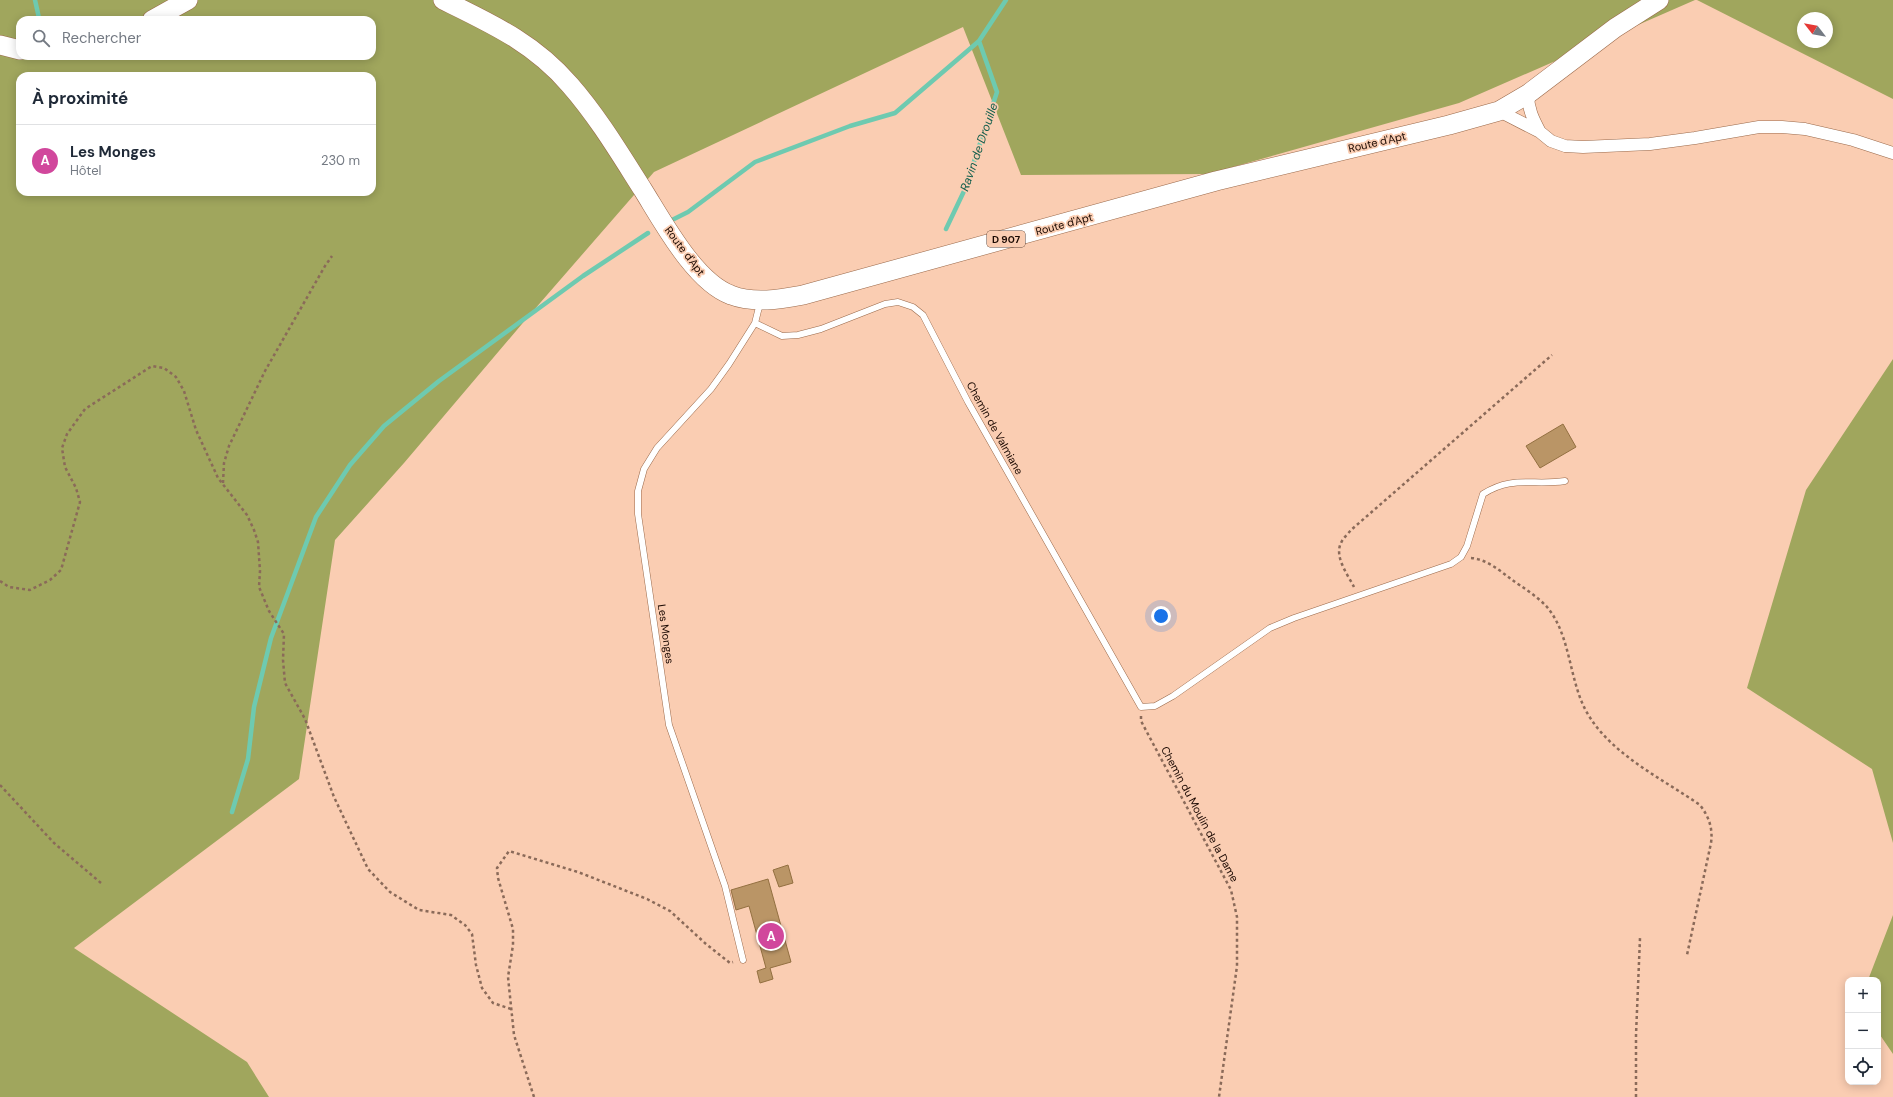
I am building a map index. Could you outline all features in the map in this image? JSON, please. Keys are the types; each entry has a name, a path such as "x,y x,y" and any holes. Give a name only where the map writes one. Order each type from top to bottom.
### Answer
{"main road":[{"path":"159,16 188,0"},
{"name":"Route d'Apt","path":"443,0 519,39 547,61 571,85 602,126 655,210 694,266 721,290 740,298 760,300 803,295 1216,181 1449,125 1499,111 1528,94 1615,28 1659,0"},
{"path":"0,44 16,49"}],"street":[{"path":"1528,94 1528,104 1531,116 1540,132"},
{"path":"1499,111 1540,132 1550,141 1564,146 1583,147 1650,144 1759,127 1782,127 1805,129 1839,137 1893,153"}],"lane":[{"name":"Les Monges","path":"743,960 725,886 669,725 638,514 638,491 644,469 657,448 711,390 733,358 755,323 760,300"},
{"name":"Chemin de Valmiane","path":"755,323 782,336 798,335 821,329 885,304 898,302 913,307 923,315 968,402 1141,707"},
{"path":"1141,707 1155,706 1173,696 1270,628 1294,618 1451,564 1461,557 1467,546 1483,494 1494,487 1513,482 1549,484 1566,481"}],"path":[{"path":"223,484 224,463 229,446 265,371 332,256"},
{"path":"1359,596 1343,565 1338,551 1341,542 1351,530 1552,355"},
{"path":"0,581 9,586 30,590 50,580 61,570 80,502 76,488 65,467 62,448 67,434 85,409 152,366 164,368 176,377 184,390 196,430 218,478 246,515 254,530 258,542 260,571 259,587 269,611 284,634 283,660 285,683 305,719 334,797 368,869 390,892 419,910 451,915 465,925 472,934 476,965 482,988 493,1003 511,1009"},
{"path":"1461,557 1479,558 1493,566 1547,607 1565,642 1581,701 1590,719 1606,739 1700,805 1707,814 1713,831 1687,955"},
{"name":"Chemin du Moulin de la Dame","path":"1141,707 1141,721 1231,890 1237,917 1237,966 1219,1097"},
{"path":"0,785 54,843 101,883"},
{"path":"534,1097 514,1036 511,1009 508,977 513,945 513,929 498,878 497,868 508,851 578,872 647,899 670,911 706,944 730,963 743,960"},
{"path":"1636,1097 1636,1035 1640,938"}],"green space":[{"path":"0,0 1695,0 1459,103 1208,174 1021,175 963,27 654,172 404,463 335,540 299,779 74,948 247,1062 269,1097 0,1097"},
{"path":"1697,0 1893,0 1893,99"},
{"path":"1893,359 1893,843 1872,769 1747,688 1806,490"},
{"path":"1893,915 1893,1054 1881,1036 1881,977 1869,977"}],"building":[{"path":"1563,424 1576,447 1540,468 1526,446"},
{"path":"788,865 793,883 779,887 773,870"},
{"path":"768,879 791,962 770,968 773,979 760,983 757,971 766,968 749,906 736,910 731,890"}],"waterway":[{"path":"35,0 39,16"},
{"name":"Ravin de Drouille","path":"946,229 965,189 997,92 979,41 1006,0"},
{"path":"672,220 688,212 755,162 850,126 895,113 979,41"},
{"path":"232,812 248,759 254,707 271,638 316,517 350,465 384,426 439,381 583,276 648,233"}],"place":[{"name":"Les Monges","path":"771,936"}]}
